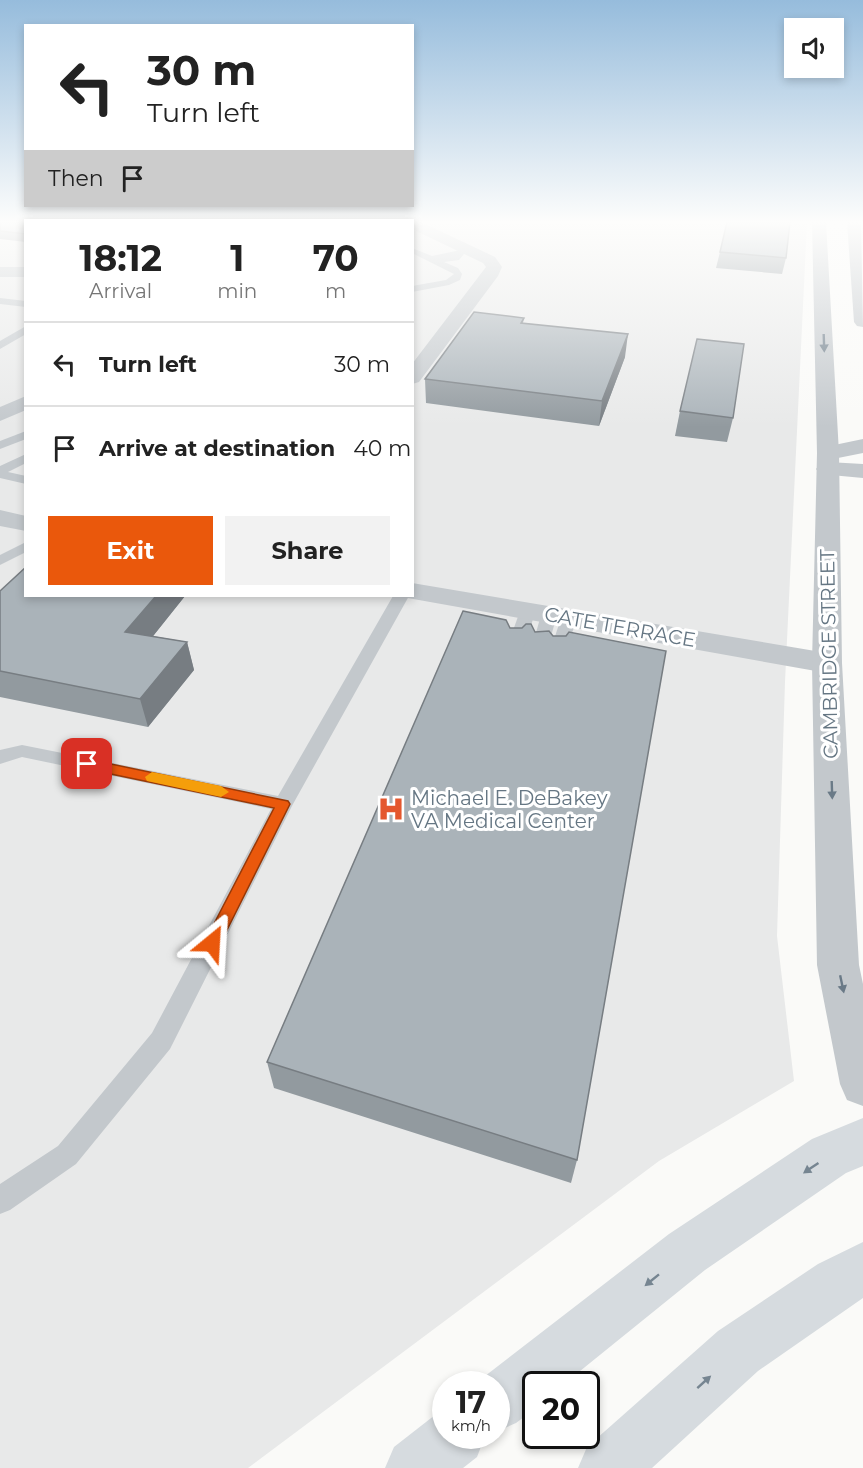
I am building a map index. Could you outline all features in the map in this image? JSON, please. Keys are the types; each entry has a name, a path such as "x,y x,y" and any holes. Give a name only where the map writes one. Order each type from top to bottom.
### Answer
{"main road":[{"path":"510,1393 687,1252 829,1156 863,1142"},
{"path":"609,1468 738,1351 837,1283 863,1268"},
{"path":"416,1468 440,1449"}],"street":[{"path":"414,375 479,291"},
{"name":"CAMBRIDGE STREET","path":"822,291 828,461 827,663 838,965 863,1084"},
{"path":"862,291 863,322"},
{"path":"0,415 24,403"},
{"path":"828,461 863,446"},
{"path":"828,461 863,471"},
{"path":"0,518 24,524"},
{"name":"CATE TERRACE","path":"414,591 827,663"}],"lane":[{"path":"0,301 24,304"},
{"path":"0,346 24,330"},
{"path":"0,445 24,435"},
{"path":"0,472 24,459"},
{"path":"0,472 24,479"},
{"path":"0,561 24,547"},
{"path":"0,1200 67,1155 161,1041 283,804 400,597"},
{"path":"514,650 548,614"},
{"path":"538,654 548,614"},
{"path":"548,614 556,658"},
{"path":"0,757 22,751 283,804"}],"shaded area":[{"name":"Michael E. DeBakey VA Medical Center","path":"0,291 24,291 24,597 414,597 414,291 804,291 785,682 777,936 794,1081 659,1161 248,1468 0,1468"}],"building":[{"path":"474,312 524,318 521,323 628,334 602,401 425,379"},
{"path":"697,339 744,344 733,418 680,411"},
{"path":"24,569 24,597 155,597 125,632 187,642 140,699 0,671 0,591"},
{"path":"463,611 506,620 510,628 522,628 526,624 531,624 535,632 549,631 553,636 566,636 569,632 666,651 577,1160 267,1062"}],"slow traffic":[{"path":"152,777 221,792"}],"place":[{"name":"Michael E. DeBakey VA Medical Center","path":"391,809"}],"route":[{"path":"87,764 283,804 212,943"}]}
